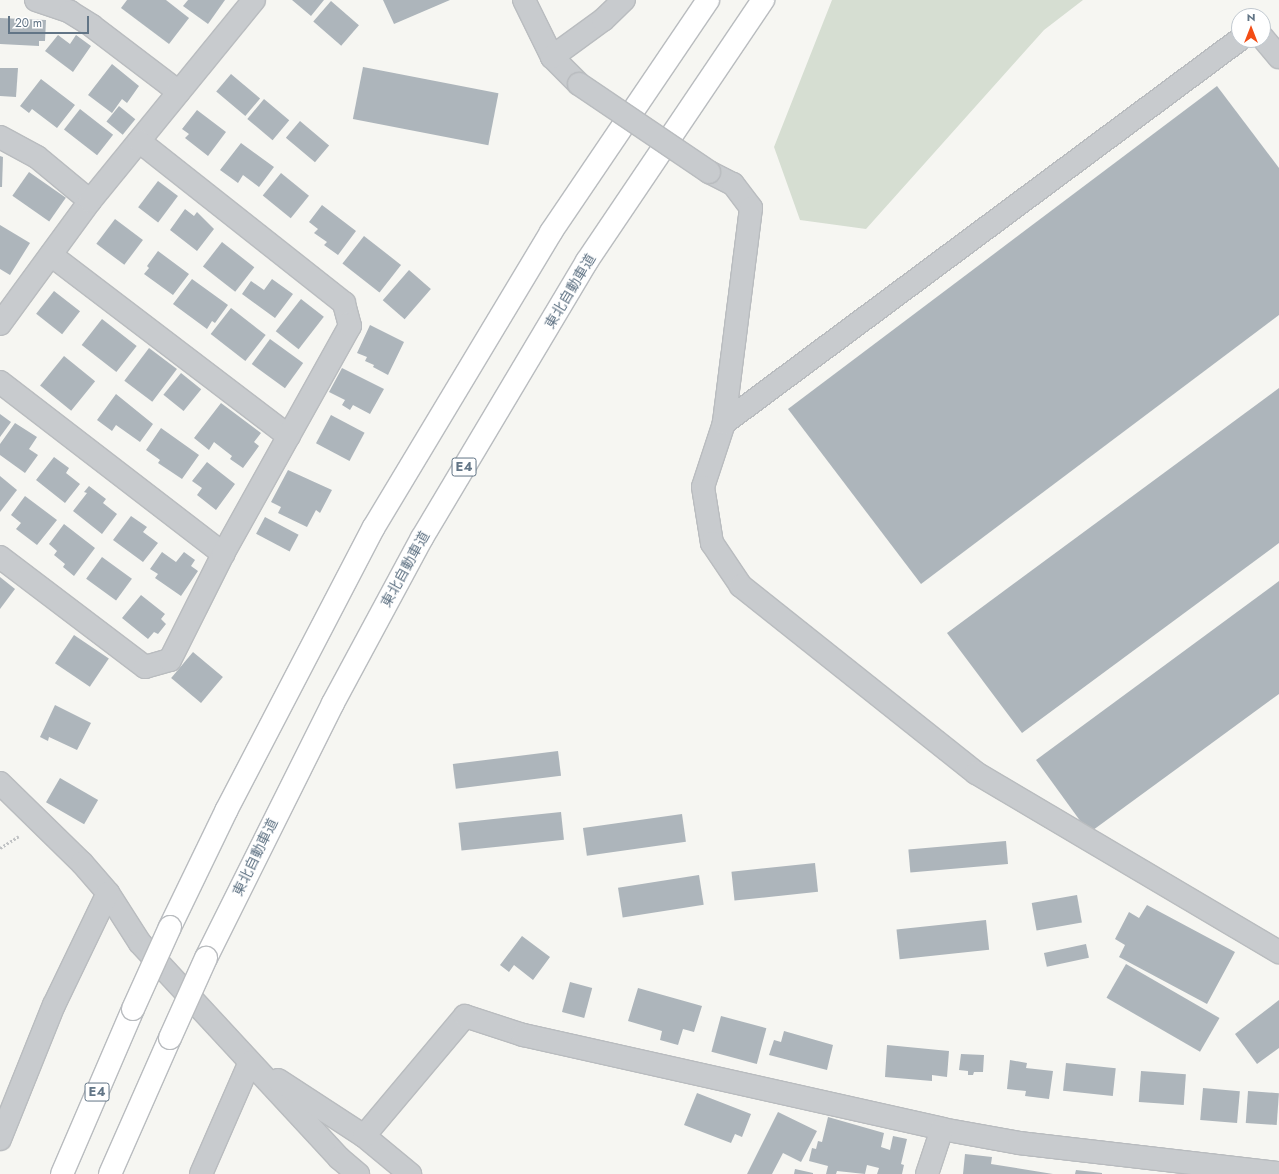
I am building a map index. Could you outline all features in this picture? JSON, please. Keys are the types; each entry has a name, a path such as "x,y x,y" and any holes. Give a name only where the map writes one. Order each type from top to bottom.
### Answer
{"highway":[{"name":"E4","path":"62,1174 170,927 230,804 374,527 551,232 708,0"},
{"name":"東北自動車道","path":"110,1174 206,958 333,703 426,531 587,261 763,0"}],"street":[{"path":"36,0 70,12 92,26 179,92"},
{"path":"4,310 51,255 90,201 254,0"},
{"path":"524,0 552,57 579,84 709,172 733,184 750,208 724,423 703,487 712,543 741,586 976,773 1279,952"},
{"path":"552,57 603,20 624,0"},
{"path":"724,423 1231,46"},
{"path":"1271,48 1279,57"},
{"path":"0,137 36,157 90,201"},
{"path":"0,557 145,667 170,660 223,554 350,326 344,303 139,141"},
{"path":"51,255 289,436"},
{"path":"0,382 223,554"},
{"path":"0,783 67,848 108,893 140,943 339,1158 358,1174"},
{"path":"0,1139 54,1005 108,893"},
{"path":"364,1136 466,1016 523,1035 942,1128 1020,1143 1279,1173"},
{"path":"250,1062 364,1136 410,1174"},
{"path":"201,1174 250,1062"},
{"path":"927,1174 942,1128"}],"shaded area":[{"path":"832,0 1083,0 1044,30 866,229 800,220 774,147"}],"building":[{"path":"127,0 166,0 189,18 169,44 121,8"},
{"path":"188,0 225,0 208,24 183,6"},
{"path":"292,0 324,0 311,16"},
{"path":"383,0 450,0 394,24"},
{"path":"331,1 359,25 341,46 313,21"},
{"path":"0,18 46,20 45,41 39,41 39,46 0,44"},
{"path":"58,35 70,44 76,35 91,46 73,72 45,51"},
{"path":"112,64 139,86 127,103 122,99 112,113 88,95"},
{"path":"363,67 498,93 488,145 353,119"},
{"path":"0,68 18,68 16,97 0,96"},
{"path":"231,74 260,98 245,116 216,92"},
{"path":"41,79 75,105 57,128 32,109 29,113 20,106"},
{"path":"1217,86 1279,168 1279,315 921,584 788,409"},
{"path":"264,99 289,120 273,140 247,119"},
{"path":"119,106 135,119 123,135 106,122"},
{"path":"80,109 113,135 97,155 64,129"},
{"path":"197,110 226,132 208,156 185,138 189,134 182,129"},
{"path":"300,121 329,145 315,162 286,138"},
{"path":"241,143 274,167 259,187 243,175 238,183 220,170"},
{"path":"0,156 3,157 2,187 0,187"},
{"path":"29,172 66,198 49,222 12,196"},
{"path":"281,173 309,196 291,218 263,196"},
{"path":"158,181 178,196 158,222 138,207"},
{"path":"322,205 356,231 338,255 324,245 327,242 314,233 318,229 309,222"},
{"path":"185,209 194,216 197,212 214,229 197,251 170,230"},
{"path":"115,219 143,240 124,265 96,244"},
{"path":"0,225 30,243 10,275 0,269"},
{"path":"364,236 401,265 379,293 342,264"},
{"path":"222,242 254,267 235,292 203,266"},
{"path":"158,251 189,274 173,295 144,274 149,268 147,266"},
{"path":"409,270 431,289 405,319 383,300"},
{"path":"192,279 228,305 215,323 212,321 207,329 173,304"},
{"path":"272,279 293,294 275,318 242,294 251,281 264,290"},
{"path":"54,291 80,311 62,334 36,314"},
{"path":"301,299 324,317 299,349 276,331"},
{"path":"231,308 266,335 245,361 211,334"},
{"path":"102,319 137,346 116,372 82,345"},
{"path":"370,325 404,342 388,375 373,367 374,365 365,361 367,357 357,353"},
{"path":"270,339 303,363 285,388 252,364"},
{"path":"149,348 177,369 152,402 124,381"},
{"path":"64,356 95,381 71,411 40,386"},
{"path":"342,368 384,389 370,414 353,405 350,410 342,405 345,400 329,392"},
{"path":"181,373 201,389 184,411 163,395"},
{"path":"1279,388 1279,543 1022,733 947,633"},
{"path":"116,394 153,424 140,442 116,425 112,431 97,420"},
{"path":"221,403 261,433 254,442 259,446 243,468 230,459 232,456 214,442 209,450 194,438"},
{"path":"0,414 11,422 0,437"},
{"path":"331,415 365,433 350,461 316,443"},
{"path":"15,423 37,437 29,449 38,455 25,473 0,455 0,444"},
{"path":"161,428 199,455 182,479 158,463 160,460 146,450"},
{"path":"54,457 69,468 66,473 80,484 65,503 36,480"},
{"path":"207,462 235,484 216,510 197,495 202,488 192,481"},
{"path":"288,470 332,490 320,513 316,510 307,527 278,513 281,507 271,502"},
{"path":"0,476 17,490 0,512"},
{"path":"89,486 106,499 103,503 117,514 102,534 73,511 87,493 84,492"},
{"path":"25,496 57,520 37,545 16,529 21,523 11,515"},
{"path":"131,516 147,527 143,532 158,543 143,562 113,540"},
{"path":"265,517 299,535 290,552 256,534"},
{"path":"64,524 95,548 74,576 63,567 65,564 54,555 57,551 49,544"},
{"path":"162,552 176,562 184,552 195,560 191,566 198,571 181,596 155,578 158,574 150,569"},
{"path":"102,557 132,579 116,601 86,579"},
{"path":"0,577 15,589 0,609"},
{"path":"1279,581 1279,694 1089,833 1036,760"},
{"path":"141,595 165,614 161,619 166,624 158,634 154,632 148,639 122,618"},
{"path":"74,635 109,658 90,687 55,663"},
{"path":"193,652 223,677 201,703 171,678"},
{"path":"55,705 91,723 77,750 49,737 48,741 40,737"},
{"path":"558,751 561,776 456,789 453,764"},
{"path":"60,778 98,800 84,824 46,802"},
{"path":"561,812 564,840 461,851 459,823"},
{"path":"682,814 686,842 587,856 583,828"},
{"path":"1006,841 1008,864 910,872 908,850"},
{"path":"815,863 818,892 734,901 731,872"},
{"path":"699,875 704,905 623,917 618,888"},
{"path":"1077,895 1082,923 1037,931 1032,903"},
{"path":"1147,905 1235,952 1207,1004 1119,957 1125,945 1115,939 1129,912 1139,918"},
{"path":"986,920 989,950 900,959 896,929"},
{"path":"522,936 550,957 533,980 514,965 509,972 500,965"},
{"path":"1086,944 1089,958 1047,967 1044,953"},
{"path":"1126,964 1220,1018 1200,1052 1106,998"},
{"path":"570,982 592,988 584,1018 562,1012"},
{"path":"638,988 702,1006 694,1032 683,1029 678,1045 660,1040 662,1031 628,1021"},
{"path":"1279,1000 1279,1048 1257,1064 1235,1034"},
{"path":"721,1016 766,1028 757,1064 711,1052"},
{"path":"784,1031 833,1045 827,1070 769,1055 774,1040 781,1042"},
{"path":"887,1045 949,1051 947,1077 932,1075 932,1081 885,1077"},
{"path":"961,1054 984,1055 983,1072 974,1072 973,1075 968,1075 968,1071 959,1070"},
{"path":"1010,1060 1027,1063 1026,1068 1053,1071 1049,1099 1025,1096 1026,1091 1007,1089"},
{"path":"1066,1063 1116,1068 1113,1096 1063,1091"},
{"path":"1141,1071 1186,1074 1184,1105 1139,1102"},
{"path":"1203,1088 1240,1091 1237,1123 1200,1120"},
{"path":"1248,1091 1279,1093 1277,1125 1246,1123"},
{"path":"697,1093 751,1114 742,1137 735,1134 731,1143 684,1125"},
{"path":"778,1112 817,1131 801,1162 783,1153 772,1174 747,1174"},
{"path":"828,1117 884,1133 881,1147 890,1150 893,1136 907,1139 901,1164 904,1165 902,1174 877,1174 879,1168 867,1165 865,1174 837,1171 836,1174 826,1174 828,1166 809,1161 812,1148 816,1149 818,1141 822,1142"},
{"path":"965,1154 992,1157 991,1164 1053,1174 963,1174"},
{"path":"795,1169 813,1173 813,1174 794,1174"},
{"path":"1076,1170 1102,1173 1102,1174 1075,1174"}]}
